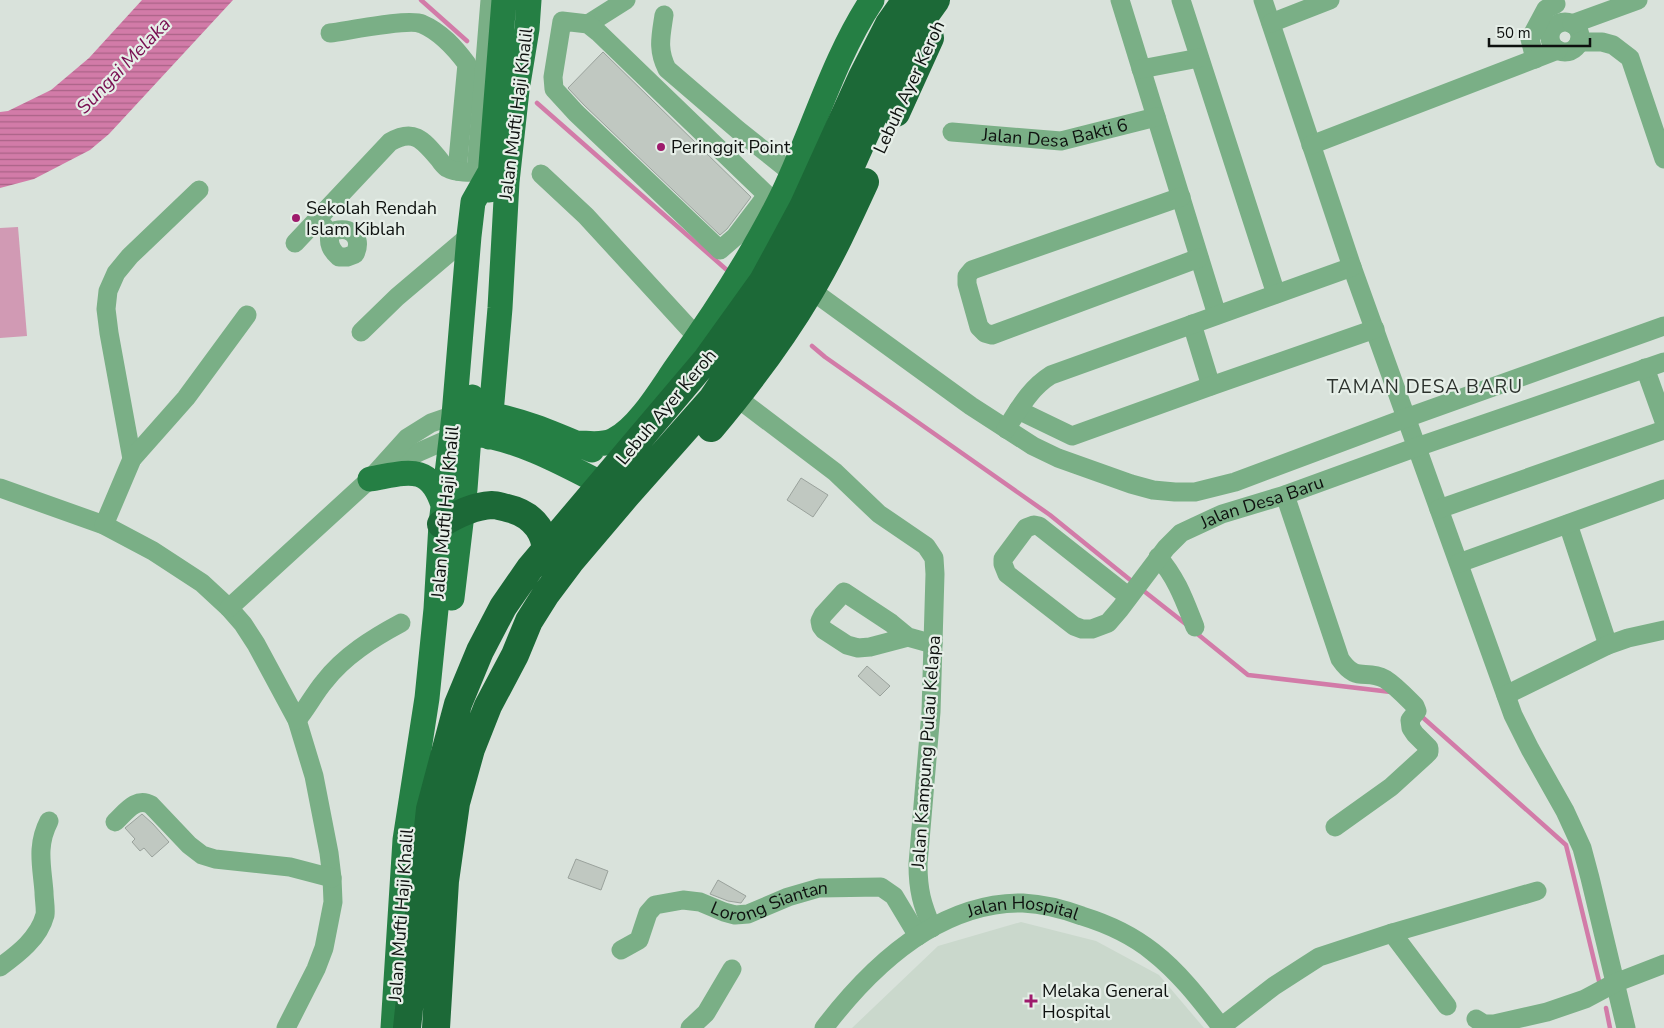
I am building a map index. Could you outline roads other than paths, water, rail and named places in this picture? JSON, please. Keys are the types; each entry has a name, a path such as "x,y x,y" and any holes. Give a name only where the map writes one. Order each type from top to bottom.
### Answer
{"highway":[{"name":"Lebuh Ayer Keroh","path":"408,1028 430,809 458,704 480,651 503,608 530,568 708,359 763,281 803,207 862,77 889,24 906,0"},
{"path":"529,621 546,594 566,568 646,473 724,398 840,191 896,65 936,0"},
{"name":"Lebuh Ayer Keroh","path":"515,655 575,579 697,445 724,398 764,361 811,290 838,238 929,40 952,0"},
{"path":"674,371 668,393 672,402 679,408 695,409 724,398"},
{"path":"436,1028 445,881 456,803 471,749 484,714 515,655 529,621 541,583 547,552 544,538 538,526 519,510 494,504 458,514 442,515"}],"main road":[{"name":"Jalan Mufti Haji Khalil","path":"393,1028 405,840 427,698 436,609 442,515 469,236 473,202 483,172 504,0"},
{"name":"Jalan Mufti Haji Khalil","path":"490,425 500,308 506,182 517,90 527,29 529,0"},
{"path":"576,443 599,444 614,440 633,425 656,397 734,282 773,198 792,173 846,47 872,0"},
{"path":"430,809 436,728 465,489 483,239 488,200 483,172"},
{"path":"452,427 475,412 518,445 548,457 626,496"},
{"path":"490,425 534,427 646,473"},
{"path":"370,479 415,473 426,477 434,483 440,493 442,515"}],"street":[{"path":"294,243 390,142 400,137 409,135 419,138 427,144 446,168 457,171 483,172 490,0"},
{"path":"588,24 626,0"},
{"path":"1120,0 1217,315"},
{"path":"1181,0 1276,294"},
{"path":"1263,0 1352,267 1516,722 1577,836 1590,878 1626,1028"},
{"path":"1271,23 1330,0"},
{"path":"1558,50 1550,38 1554,28 1638,0"},
{"path":"1311,145 1535,59 1558,50 1568,52 1573,50 1579,42 1579,32 1567,24 1555,2 1546,9 1530,39 1535,59"},
{"path":"664,15 660,42 661,57 667,69 792,173"},
{"path":"562,21 588,24 773,198 720,250 576,113 554,89 562,21"},
{"path":"330,33 396,23 421,23 452,44 467,64 457,171"},
{"path":"1579,42 1602,42 1613,45 1630,58 1664,159"},
{"path":"1141,70 1200,58"},
{"name":"Jalan Desa Bakti 6","path":"952,132 1060,141 1156,117"},
{"path":"540,174 586,216 697,337"},
{"path":"132,459 109,333 106,309 108,291 116,273 130,256 199,190"},
{"path":"1181,197 972,270 967,276 966,284 980,327 985,333 992,335 1199,258"},
{"path":"317,219 330,233"},
{"path":"362,332 397,297 469,236"},
{"path":"1006,429 1031,391 1040,381 1051,374 1352,267"},
{"path":"811,290 1006,429 1033,446 1058,458 1131,484 1153,490 1175,492 1195,492 1256,474 1664,326"},
{"path":"104,525 132,459 186,398 247,315"},
{"path":"1192,324 1211,386"},
{"path":"1018,410 1072,436 1375,329"},
{"name":"Jalan Desa Baru","path":"1134,590 1039,526 1034,525 1026,528 1003,559 1007,574 1074,626 1082,629 1092,629 1108,623 1134,590 1158,557 1181,533 1222,514 1284,495 1664,362"},
{"path":"1645,368 1664,421"},
{"name":"Jalan Kampung Pulau Kelapa","path":"724,398 835,472 879,514 926,546 934,558 931,712 918,864 918,886 925,932"},
{"path":"230,608 370,479 419,452 452,427"},
{"path":"1439,508 1664,430"},
{"path":"0,488 104,525 153,551 202,583 230,608 243,624 256,644 297,720 314,776 332,878 333,902 324,948 316,970 286,1028"},
{"path":"1213,488 1222,514"},
{"path":"1458,563 1664,489"},
{"path":"1284,495 1340,659 1347,669 1356,674 1385,679 1415,706 1411,728 1428,748 1428,752 1391,787 1335,827"},
{"path":"1568,524 1608,645"},
{"path":"1158,557 1170,570 1175,579 1195,627"},
{"path":"297,720 324,681 347,659 372,639 401,623"},
{"path":"1506,695 1608,645 1628,638 1664,630"},
{"path":"908,638 933,644"},
{"path":"115,822 136,803 146,802 189,846 202,855 215,859 290,867 332,878"},
{"path":"0,967 18,954 35,935 45,915 40,847 42,834 49,821"},
{"name":"Lorong Siantan","path":"621,950 639,940 648,913 655,905 676,901 700,902 735,916 748,914 788,897 819,888 880,887 894,896 925,932"},
{"path":"1222,1028 1274,986 1306,964 1333,952 1536,891"},
{"name":"Jalan Hospital","path":"824,1028 846,999 877,968 903,946 925,932 978,909 1002,904 1024,903 1046,906 1088,918 1123,932 1153,952 1190,987 1222,1028"},
{"path":"1392,933 1447,1006"},
{"path":"1476,1019 1484,1024 1494,1024 1548,1012 1585,999 1615,983 1664,964"},
{"path":"690,1028 706,1013 732,969"}],"water":[{"name":"Sungai Melaka","path":"142,0 233,0 109,134 90,150 34,179 0,188 0,112 8,111 51,90 89,58"}],"waterway":[{"path":"421,0 467,41"},
{"path":"537,103 728,271"},
{"path":"812,346 1050,515 1134,583"},
{"path":"1140,588 1187,625"},
{"path":"1195,632 1248,675 1391,692"},
{"path":"1420,715 1566,845 1600,985"},
{"path":"1606,1008 1610,1028"}],"place":[{"name":"Peringgit Point","path":"661,147"},
{"name":"Sekolah Rendah Islam Kiblah","path":"296,218"},
{"name":"Melaka General Hospital","path":"1031,1001"}],"district":[{"name":"TAMAN DESA BARU","path":"1425,386"}]}
